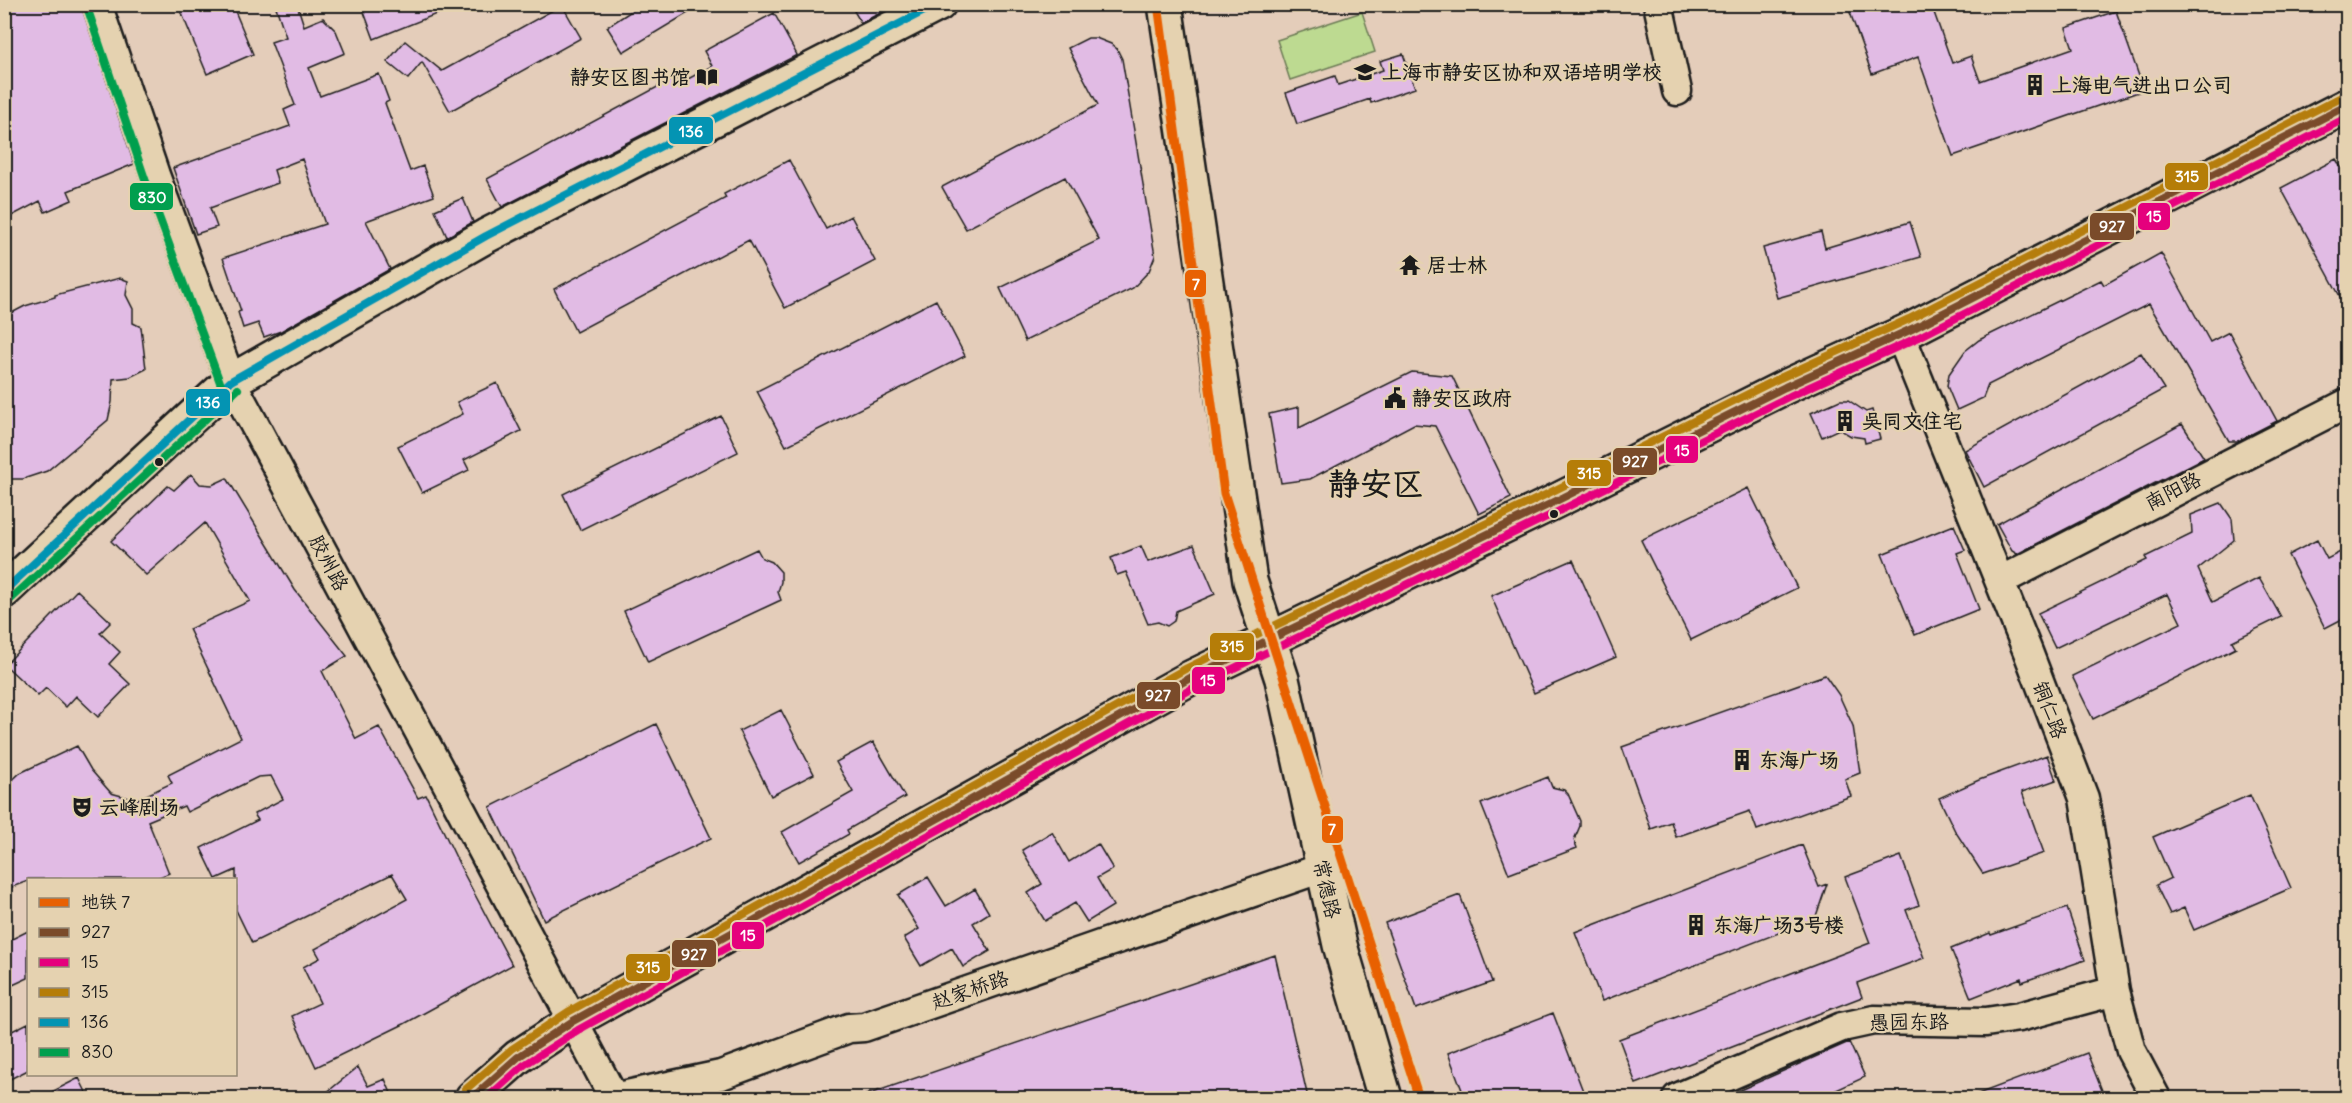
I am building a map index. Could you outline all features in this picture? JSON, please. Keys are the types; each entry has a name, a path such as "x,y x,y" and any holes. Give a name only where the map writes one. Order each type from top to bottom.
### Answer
{"main road":[{"path":"4,591 231,381 486,236 939,4"},
{"name":"常德路","path":"1166,4 1250,581 1287,699 1340,945 1384,1098"},
{"path":"472,1098 518,1058 573,1021 1192,676 1550,504 1785,387 1900,334 2348,105"}],"street":[{"name":"胶州路","path":"98,4 155,175 231,381 613,1098"},
{"path":"1658,4 1677,91"},
{"name":"铜仁路","path":"1900,334 2000,581 2084,798 2115,991 2131,1051 2156,1098"},
{"name":"南阳路","path":"2000,581 2348,403"},
{"name":"赵家桥路","path":"613,1098 721,1075 849,1028 864,1027 1322,868"},
{"name":"愚园东路","path":"1677,1098 1842,1027 1874,1020 1986,1022 2008,1019 2115,991"}],"green space":[{"path":"1362,12 1375,52 1290,80 1277,40"}],"building":[{"path":"4,4 81,4 134,164 68,191 72,200 45,212 40,201 4,220"},
{"path":"178,4 232,4 253,54 207,74"},
{"path":"275,4 297,4 304,26 323,18 336,31 345,53 309,68 320,96 379,74 389,101 385,103 410,171 423,166 434,196 366,221 390,269 281,331 264,337 258,323 243,328 238,312 241,311 223,258 325,224 302,159 274,170 278,183 210,208 217,227 196,234 173,168 290,126 284,110 295,105 271,42 286,37"},
{"path":"361,4 458,4 459,5 374,39"},
{"path":"642,4 703,4 623,52 607,27"},
{"path":"850,4 897,4 861,23"},
{"name":"上海电气进出口公司","path":"1847,4 1931,4 1952,63 1971,56 1980,81 2073,48 2066,28 2116,11 2144,90 1953,156 1918,57 1872,74"},
{"path":"562,5 581,38 450,111 422,62 408,79 387,62 405,41 442,71"},
{"path":"774,13 797,55 502,207 487,179 676,77 679,84 712,66 704,51"},
{"path":"1088,38 1096,38 1111,44 1117,49 1122,59 1155,256 1149,271 1133,288 1025,341 1000,288 1099,240 1065,177 966,229 942,187 1098,105 1068,48"},
{"path":"1403,54 1415,88 1371,103 1370,99 1297,124 1286,93 1335,76 1338,85 1383,70 1380,61"},
{"path":"2336,159 2348,179 2348,311 2281,188"},
{"path":"789,160 826,229 851,216 875,261 785,308 749,240 576,332 554,289 726,198 724,194"},
{"path":"463,198 473,222 447,237 435,210"},
{"path":"1910,222 1921,257 1777,298 1763,248 1821,232 1825,248"},
{"path":"2161,253 2210,342 2229,332 2277,421 2238,441 2229,441 2149,304 1988,385 1983,398 1957,410 1947,386 1949,374 1965,351 1979,340 2101,280 2104,285"},
{"path":"120,278 128,281 126,295 133,309 133,323 141,327 146,369 130,377 113,379 108,420 47,471 23,479 4,479 4,317 25,306 55,297 55,295"},
{"path":"936,300 965,356 786,446 757,391"},
{"path":"2141,353 2164,389 1984,487 1965,450"},
{"path":"1412,372 1452,376 1511,498 1479,514 1435,426 1414,424 1310,479 1281,483 1269,414 1299,407 1299,428"},
{"path":"497,383 521,431 464,460 469,470 422,493 398,446 463,414 457,402"},
{"name":"吴同文住宅","path":"1840,400 1848,400 1866,412 1872,410 1880,439 1865,443 1864,438 1851,436 1839,429 1822,437 1811,413"},
{"path":"721,416 738,452 580,530 563,494"},
{"path":"2182,424 2204,458 2017,554 2012,551 1997,524"},
{"path":"191,474 200,484 212,485 227,478 295,590 347,656 322,671 356,739 379,727 418,798 426,795 512,965 404,1024 316,1067 292,1016 320,1003 303,967 320,958 315,949 407,899 392,874 252,943 237,912 236,870 216,878 201,848 258,820 254,814 283,799 271,776 258,777 187,812 184,806 148,821 169,873 157,878 27,878 27,881 4,890 4,788 20,773 77,746 91,770 111,793 136,800 172,783 168,775 241,738 189,629 250,601 205,523 146,575 111,541 168,486 174,490"},
{"path":"1748,488 1797,588 1691,640 1641,540"},
{"path":"2221,503 2232,519 2234,540 2198,569 2213,602 2259,578 2281,617 2232,641 2236,648 2093,719 2072,676 2181,623 2167,594 2055,648 2038,613 2147,560 2145,557 2192,534 2191,515"},
{"path":"1954,525 1965,550 1957,553 1979,609 1915,635 1882,554"},
{"path":"2317,540 2327,559 2348,548 2348,616 2325,628 2288,555"},
{"path":"1194,545 1215,594 1176,611 1174,621 1167,626 1158,622 1148,624 1126,572 1117,575 1111,558 1141,546 1148,562"},
{"path":"757,549 762,558 772,562 781,572 778,592 781,600 648,662 624,611"},
{"path":"1573,560 1616,657 1534,693 1491,596"},
{"path":"77,590 111,622 100,633 120,652 109,664 130,684 98,717 76,696 66,707 46,688 38,696 5,665"},
{"name":"东海广场","path":"1825,675 1839,695 1853,726 1860,773 1845,779 1851,796 1757,830 1750,811 1676,837 1671,822 1651,829 1622,747"},
{"path":"781,710 814,774 771,796 739,731"},
{"path":"656,724 711,838 544,920 490,807"},
{"path":"873,742 905,797 847,830 849,834 799,862 782,832 853,792 836,762"},
{"path":"2047,755 2056,780 2022,792 2044,853 1983,874 1955,831 1939,798 1979,780"},
{"path":"1548,777 1552,787 1564,790 1568,794 1580,821 1574,840 1577,848 1509,874 1481,804"},
{"path":"2250,795 2291,888 2194,930 2184,908 2170,914 2156,885 2171,878 2153,837"},
{"path":"1052,832 1069,862 1098,844 1113,869 1097,878 1113,906 1087,922 1075,903 1045,921 1028,893 1042,884 1022,850"},
{"name":"东海广场3号楼","path":"1802,845 1819,887 1827,884 1815,919 1602,1001 1575,932"},
{"path":"1901,856 1919,905 1906,910 1924,958 1857,983 1862,997 1636,1084 1619,1039 1870,943 1845,877"},
{"path":"928,877 946,906 975,889 989,913 973,923 990,951 963,967 952,948 921,966 904,938 919,929 898,895"},
{"path":"1460,895 1492,982 1416,1009 1385,923"},
{"path":"2067,908 2085,960 2022,982 2021,978 1971,998 1951,949 1990,933 1991,935"},
{"path":"27,932 27,978 4,989 4,943"},
{"path":"1275,955 1308,1098 863,1098 863,1096"},
{"path":"1553,1013 1583,1091 1563,1098 1465,1098 1448,1053"},
{"path":"27,1024 27,1070 4,1082 4,1035"},
{"path":"1849,1042 1865,1077 1819,1098 1722,1098"},
{"path":"2087,1053 2105,1098 1970,1097"},
{"path":"358,1067 368,1086 385,1079 393,1098 320,1098"},
{"path":"79,1078 89,1098 40,1098"}],"metro line":[{"name":"7","path":"1158,4 1224,493 1419,1098"}],"transit line":[{"name":"136","path":"4,591 231,381 486,236 938,4"},
{"name":"830","path":"87,7 145,179 221,385"},
{"name":"315","path":"465,1090 512,1049 568,1012 1187,668 1545,495 1780,378 1909,319 2343,96"},
{"name":"927","path":"472,1098 518,1057 573,1021 1192,677 1550,504 1785,387 1914,328 2348,105"},
{"name":"15","path":"487,1098 524,1065 578,1030 1197,686 1555,513 1790,396 1919,337 2348,117"},
{"name":"830","path":"11,599 238,389"}],"place":[{"name":"上海市静安区协和双语培明学校","path":"1365,72"},
{"name":"静安区图书馆","path":"707,77"},
{"name":"上海电气进出口公司","path":"2035,85"},
{"name":"居士林","path":"1410,265"},
{"name":"静安区政府","path":"1395,398"},
{"name":"吴同文住宅","path":"1845,421"},
{"name":"东海广场","path":"1742,760"},
{"name":"云峰剧场","path":"82,807"},
{"name":"东海广场3号楼","path":"1696,925"}],"district":[{"name":"静安区","path":"1376,484"}]}
